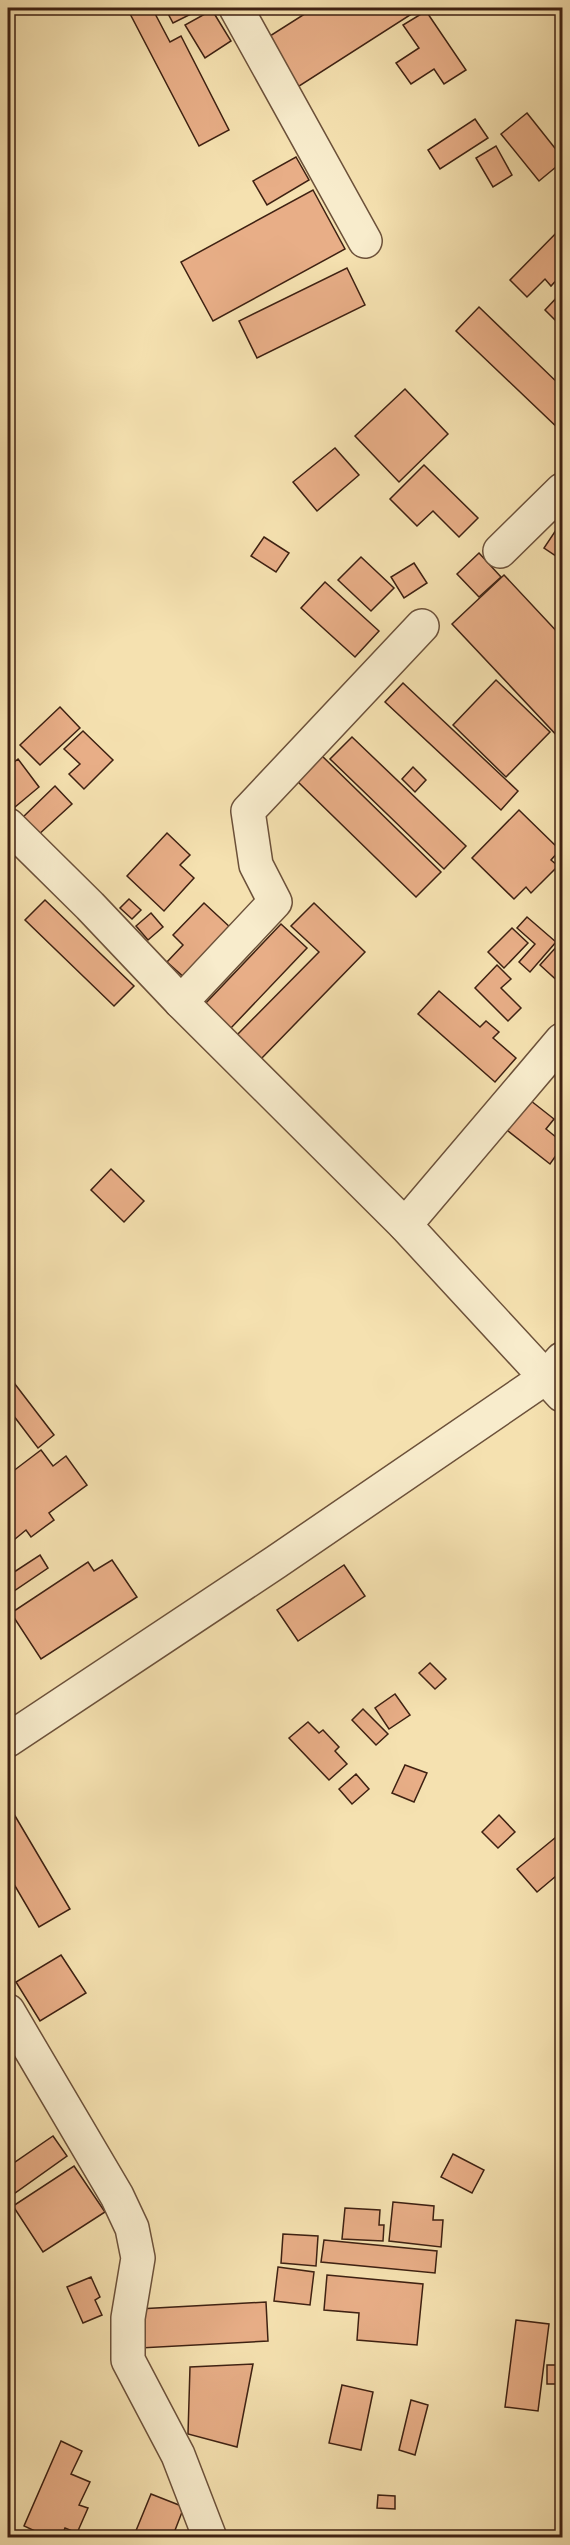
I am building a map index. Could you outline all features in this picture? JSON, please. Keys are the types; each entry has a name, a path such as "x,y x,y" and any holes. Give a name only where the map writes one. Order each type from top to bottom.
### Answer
{"street":[{"path":"236,8 365,241"},
{"path":"500,551 562,490"},
{"path":"181,1002 275,902 256,865 248,811 422,626"},
{"path":"8,825 181,1002 557,1377 8,1740"},
{"path":"405,1225 562,1040"},
{"path":"8,2012 117,2196 132,2228 138,2258 128,2318 128,2360 178,2455 210,2538"}],"building":[{"path":"127,8 152,8 170,42 181,36 229,130 199,146"},
{"path":"165,8 203,8 173,23"},
{"path":"314,8 421,8 293,90 262,41"},
{"path":"212,10 231,41 205,58 185,25"},
{"path":"426,11 466,70 444,84 434,69 411,84 396,63 419,48 403,25"},
{"path":"527,113 562,157 562,162 539,181 501,134"},
{"path":"475,119 488,138 440,169 428,150"},
{"path":"496,146 512,175 493,187 476,158"},
{"path":"296,157 309,180 267,205 253,181"},
{"path":"313,190 345,249 213,321 181,262"},
{"path":"562,227 562,274 551,286 545,279 527,297 510,280"},
{"path":"347,268 365,305 257,358 239,321"},
{"path":"562,292 562,327 545,310"},
{"path":"479,307 562,387 562,432 456,331"},
{"path":"405,389 448,434 399,482 355,436"},
{"path":"335,448 359,475 317,511 293,482"},
{"path":"424,465 478,518 459,537 433,511 417,526 390,499"},
{"path":"558,527 562,530 562,560 544,548"},
{"path":"264,537 289,553 276,572 251,556"},
{"path":"479,553 501,577 479,597 457,574"},
{"path":"361,557 394,588 371,611 338,580"},
{"path":"414,563 427,583 404,598 391,577"},
{"path":"504,575 562,637 562,741 452,624"},
{"path":"325,582 379,631 355,657 301,608"},
{"path":"496,680 550,732 506,777 453,725"},
{"path":"403,683 518,791 501,810 385,702"},
{"path":"60,707 80,728 40,765 20,745"},
{"path":"83,731 113,760 84,789 69,774 80,764 64,749"},
{"path":"352,737 466,846 444,869 330,759"},
{"path":"320,754 441,872 416,897 295,779"},
{"path":"18,759 39,787 15,807 8,799 8,767"},
{"path":"413,767 426,780 415,792 402,779"},
{"path":"55,786 72,804 37,836 21,819"},
{"path":"519,810 560,850 551,860 558,866 531,893 526,887 514,899 472,858"},
{"path":"167,833 190,855 180,865 194,878 164,911 127,876"},
{"path":"129,899 141,910 132,919 120,908"},
{"path":"45,900 134,986 114,1006 25,920"},
{"path":"204,903 232,929 186,979 167,962 183,945 173,935"},
{"path":"314,903 365,952 260,1060 235,1037 319,952 291,926"},
{"path":"151,913 163,927 148,940 136,926"},
{"path":"527,917 556,942 530,972 519,962 535,944 517,928"},
{"path":"281,924 307,948 230,1029 204,1005"},
{"path":"512,928 528,943 504,968 488,952"},
{"path":"558,945 562,949 562,985 540,965"},
{"path":"497,965 511,979 501,988 521,1008 508,1021 475,988"},
{"path":"439,991 480,1027 486,1021 499,1032 493,1038 516,1058 495,1082 418,1014"},
{"path":"526,1097 554,1119 546,1129 562,1142 562,1147 550,1164 503,1127"},
{"path":"111,1169 144,1201 124,1222 91,1190"},
{"path":"8,1375 54,1435 38,1448 10,1411 8,1413"},
{"path":"41,1450 53,1466 66,1456 87,1485 49,1513 54,1520 31,1537 26,1530 9,1544 8,1475"},
{"path":"40,1555 48,1568 8,1595 8,1576"},
{"path":"112,1560 137,1597 41,1659 11,1613 88,1562 94,1571"},
{"path":"344,1565 365,1596 298,1641 277,1610"},
{"path":"430,1663 446,1679 435,1689 419,1673"},
{"path":"395,1694 410,1715 389,1729 375,1708"},
{"path":"363,1709 388,1734 376,1745 352,1720"},
{"path":"308,1722 319,1733 323,1730 339,1747 335,1751 347,1764 329,1780 289,1738"},
{"path":"405,1765 427,1773 414,1802 392,1793"},
{"path":"356,1774 369,1789 352,1804 339,1789"},
{"path":"8,1804 70,1909 39,1927 8,1874"},
{"path":"499,1815 515,1832 498,1848 482,1832"},
{"path":"561,1833 562,1871 537,1892 517,1869"},
{"path":"61,1955 86,1993 40,2021 16,1982"},
{"path":"53,2136 67,2156 8,2198 8,2167"},
{"path":"453,2154 484,2170 472,2193 441,2177"},
{"path":"74,2166 105,2212 43,2252 13,2206"},
{"path":"393,2202 434,2206 433,2220 443,2220 441,2247 389,2241"},
{"path":"345,2208 380,2210 379,2225 384,2225 383,2241 342,2239"},
{"path":"283,2234 318,2236 316,2266 281,2263"},
{"path":"324,2240 437,2251 435,2273 321,2262"},
{"path":"278,2267 314,2272 310,2305 274,2301"},
{"path":"327,2275 423,2284 417,2345 357,2340 359,2313 324,2310"},
{"path":"91,2277 100,2297 95,2300 102,2315 83,2323 67,2287"},
{"path":"266,2302 268,2341 140,2348 138,2309"},
{"path":"516,2320 549,2324 538,2411 505,2407"},
{"path":"557,2327 562,2328 562,2350 556,2350"},
{"path":"253,2364 237,2447 188,2434 190,2367"},
{"path":"547,2365 561,2365 561,2384 547,2384"},
{"path":"342,2385 373,2392 361,2450 329,2443"},
{"path":"411,2400 428,2405 415,2455 399,2450"},
{"path":"61,2441 82,2451 71,2474 90,2482 79,2505 88,2508 77,2533 65,2528 61,2538 50,2538 24,2526"},
{"path":"151,2494 184,2507 172,2538 133,2538"},
{"path":"378,2495 395,2496 395,2509 377,2508"}]}
